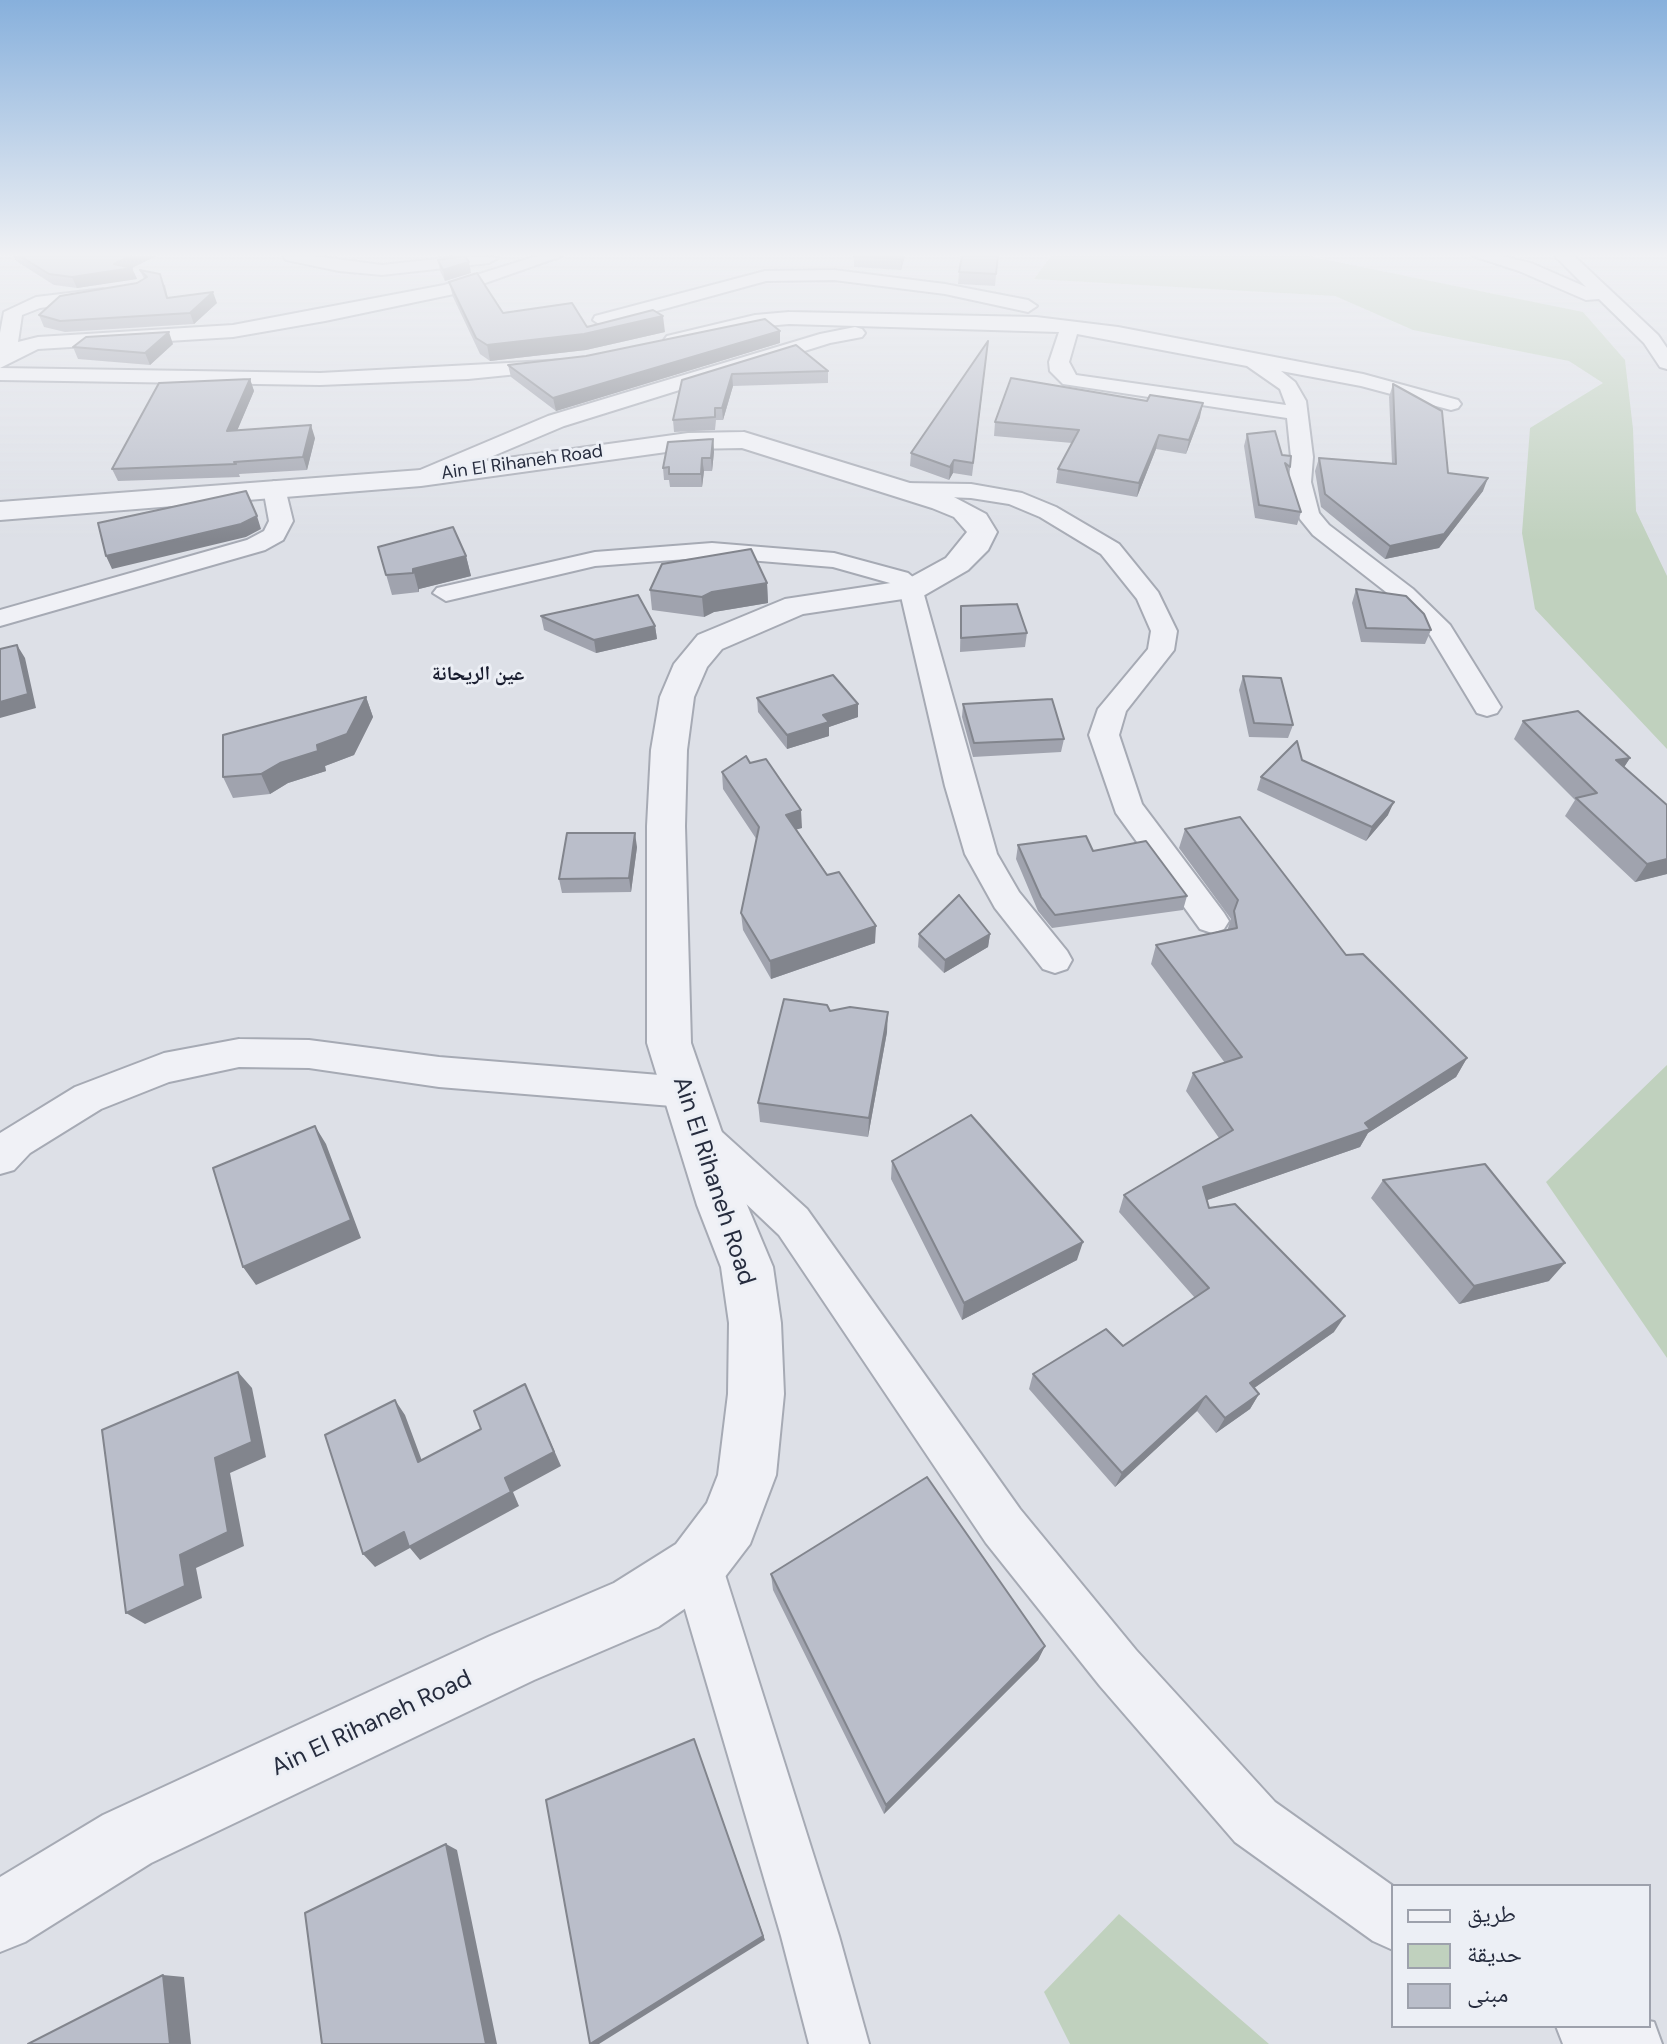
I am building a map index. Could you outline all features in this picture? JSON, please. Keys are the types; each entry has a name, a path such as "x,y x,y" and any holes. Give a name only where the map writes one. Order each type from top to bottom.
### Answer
{"street":[{"path":"2,364 24,351"},
{"path":"421,478 556,421 783,351"},
{"path":"1062,351 1060,371 1070,380 1298,413"},
{"path":"1207,351 1363,380 1451,404"},
{"path":"1253,361 1288,386 1298,413 1300,482 1308,514 1321,530 1404,594 1441,631 1487,707"},
{"path":"2,364 320,379 468,373 572,362"},
{"name":"Ain El Rihaneh Road","path":"0,511 421,478 709,439 762,443 904,490 964,511 976,520 982,532 977,544 957,564 887,588 796,606 710,642 691,664 677,697 667,796 665,948 669,1043 747,1267 755,1323 756,1394 747,1475 729,1523 697,1565 636,1605 512,1658 127,1839 0,1917"},
{"path":"0,618 256,545 274,535 281,521 274,488"},
{"path":"904,490 971,491 1014,498 1037,507 1110,549 1149,597 1164,631 1161,650 1112,709 1104,735 1127,806 1212,921"},
{"path":"446,593 595,559 670,553 752,552 887,588 981,854 1007,900 1055,960"},
{"path":"0,1158 16,1142 88,1098 164,1068 239,1053 309,1054 691,1113 793,1222 1003,1526 1118,1668 1255,1822 1391,1920"},
{"path":"697,1565 810,1936 839,2044"},
{"path":"1591,2028 1632,2044"}],"green space":[{"path":"1521,351 1617,351 1625,360 1633,429 1636,511 1667,576 1667,749 1535,609 1522,533 1530,428 1603,383 1569,361"},
{"path":"1667,1065 1667,1358 1546,1182"},
{"path":"1119,1914 1269,2044 1070,2044 1044,1992"}],"building":[{"path":"608,351 711,351 553,398 508,365"},
{"path":"775,351 804,351 828,371 732,374 722,408 715,408 715,417 673,420 682,380"},
{"path":"981,351 987,351 973,463 954,460 950,467 911,453"},
{"path":"1011,378 1147,401 1150,395 1203,403 1189,440 1159,435 1139,483 1058,469 1079,430 995,422"},
{"path":"250,379 227,431 311,425 303,457 234,462 236,464 112,469 159,383"},
{"path":"1393,384 1442,411 1448,473 1488,478 1444,534 1390,546 1325,494 1319,458 1396,464"},
{"path":"1275,431 1282,455 1291,456 1290,467 1285,463 1301,512 1259,505 1247,434"},
{"path":"713,439 711,458 702,458 701,474 669,474 669,467 663,468 668,442"},
{"path":"246,491 257,516 241,524 106,556 98,523"},
{"path":"453,527 466,556 413,569 413,573 386,575 378,547"},
{"path":"751,549 767,583 712,592 702,597 650,590 662,564"},
{"path":"1356,589 1406,596 1424,614 1431,630 1366,628"},
{"path":"638,595 655,626 594,640 541,616"},
{"path":"1017,604 1027,633 961,638 961,606"},
{"path":"17,645 28,694 0,702 0,649"},
{"path":"833,675 858,704 823,715 829,722 787,735 757,698"},
{"path":"1243,676 1281,678 1293,725 1254,723"},
{"path":"366,697 347,734 317,745 318,751 280,763 261,774 223,777 223,735"},
{"path":"1052,699 1064,739 974,743 963,704"},
{"path":"1578,711 1630,758 1616,760 1667,805 1667,859 1647,864 1576,798 1597,793 1523,721"},
{"path":"1297,741 1302,760 1394,802 1372,827 1261,777"},
{"path":"746,756 750,763 766,759 801,810 786,815 827,875 839,872 876,926 770,961 741,913 759,827 722,772"},
{"path":"1240,817 1346,955 1363,954 1467,1058 1365,1123 1370,1129 1203,1187 1209,1208 1235,1204 1345,1316 1250,1383 1259,1394 1225,1418 1206,1396 1122,1473 1033,1374 1106,1329 1123,1346 1209,1288 1124,1195 1233,1130 1193,1073 1242,1057 1156,945 1237,928 1234,911 1238,900 1185,829"},
{"path":"567,833 635,833 629,878 559,879"},
{"path":"1086,836 1093,851 1146,841 1187,896 1055,915 1041,897 1018,845"},
{"path":"959,895 990,934 945,960 919,934"},
{"path":"784,999 827,1005 830,1011 850,1007 888,1012 869,1118 758,1103"},
{"path":"971,1115 1083,1242 964,1303 892,1161"},
{"path":"315,1126 351,1220 243,1267 213,1168"},
{"path":"1485,1164 1565,1263 1474,1286 1383,1180"},
{"path":"238,1372 252,1442 215,1458 228,1532 180,1555 185,1586 126,1613 102,1430"},
{"path":"525,1384 554,1452 505,1478 511,1492 409,1547 404,1532 363,1554 325,1435 395,1400 418,1462 481,1429 474,1411"},
{"path":"927,1477 1045,1646 886,1805 771,1574"},
{"path":"694,1739 763,1936 590,2044 546,1800"},
{"path":"446,1844 486,2044 322,2044 305,1913"},
{"path":"163,1975 170,2044 28,2044"}],"district":[{"name":"عين الريحانة","path":"478,675"}]}
